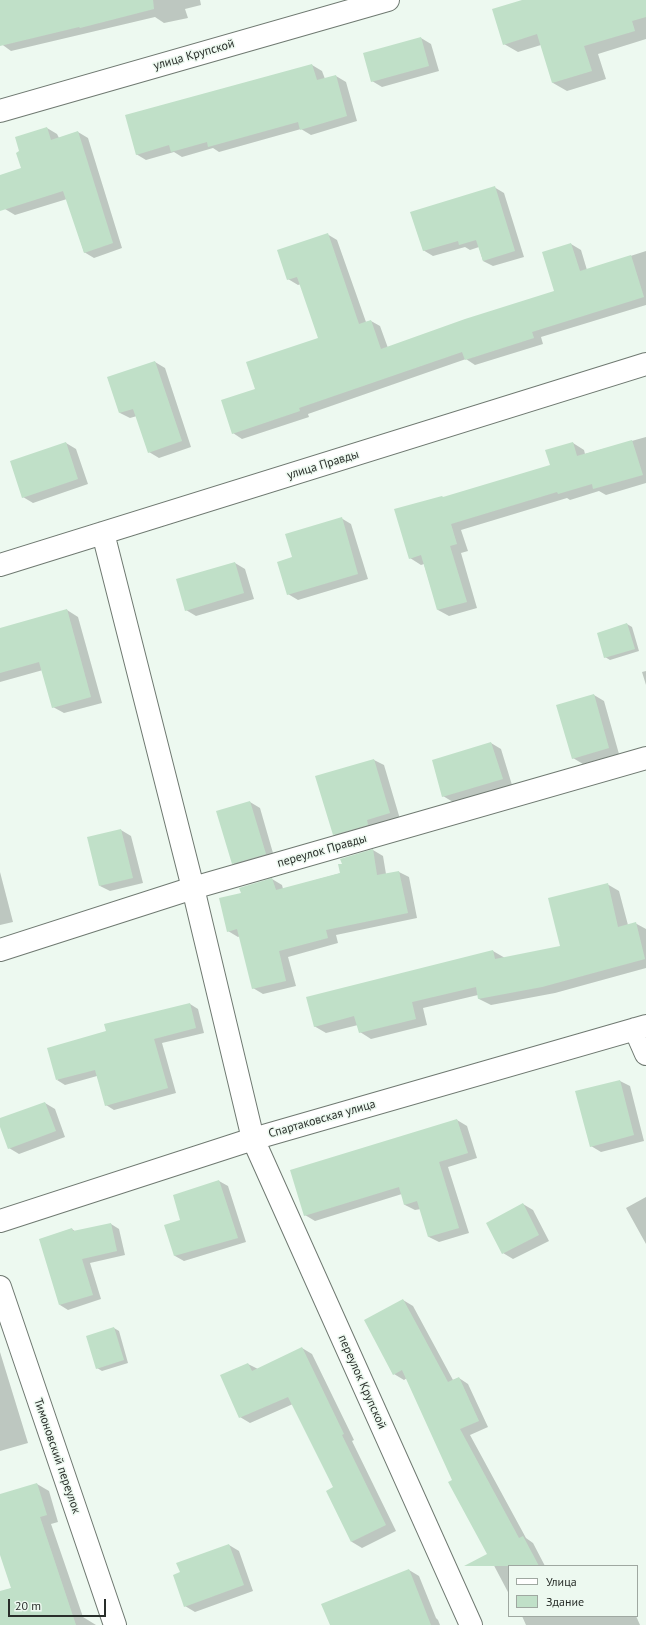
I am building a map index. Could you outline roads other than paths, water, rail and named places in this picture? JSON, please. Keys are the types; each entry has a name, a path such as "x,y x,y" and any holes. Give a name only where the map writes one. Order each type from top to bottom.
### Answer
{"street":[{"name":"улица Крупской","path":"0,110 388,0"},
{"name":"улица Правды","path":"0,565 646,364"},
{"name":"переулок Крупской","path":"103,533 193,888 253,1139 471,1625"},
{"name":"переулок Правды","path":"0,950 193,888 646,758"},
{"name":"Спартаковская улица","path":"0,1221 253,1139 640,1027"},
{"path":"640,1027 646,1054"},
{"name":"Тимоновский переулок","path":"0,1287 115,1625"}]}
